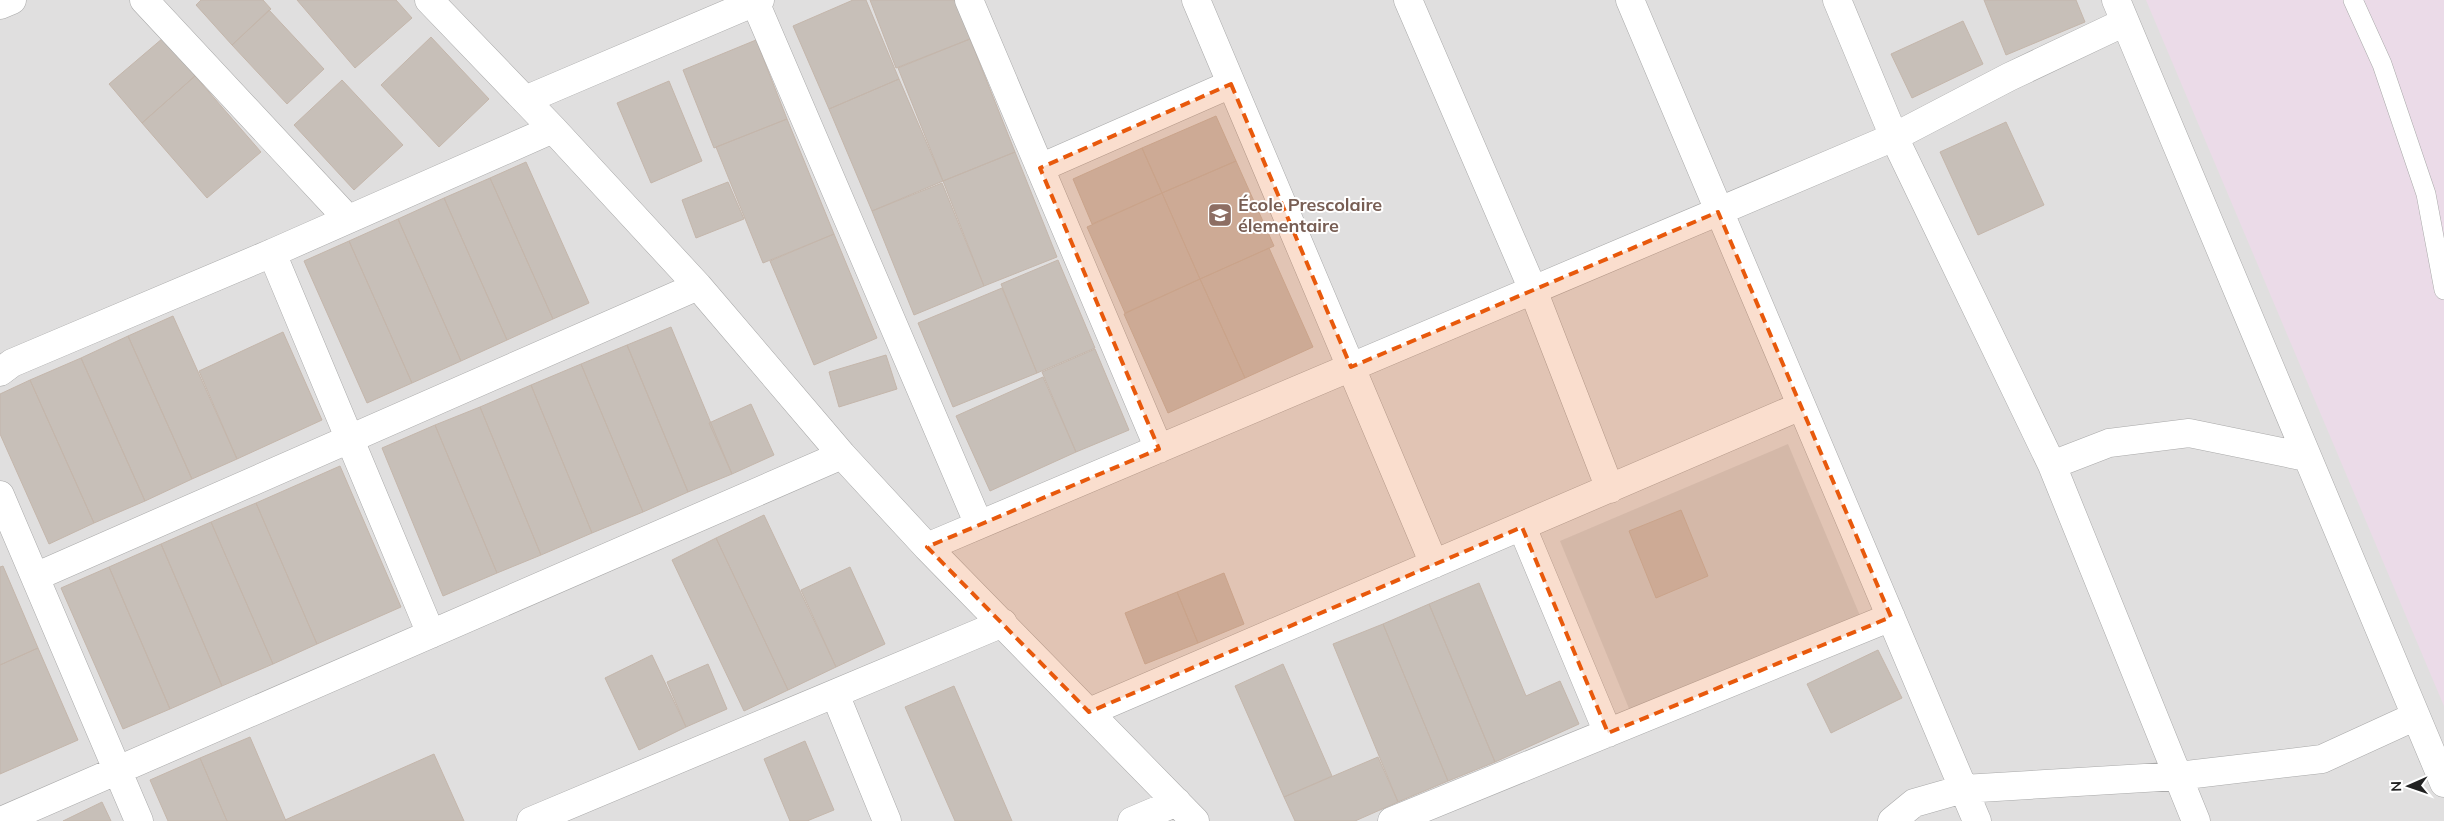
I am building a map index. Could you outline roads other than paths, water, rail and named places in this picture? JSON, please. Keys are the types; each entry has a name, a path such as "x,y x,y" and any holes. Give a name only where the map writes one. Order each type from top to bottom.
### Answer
{"street":[{"path":"0,5 12,0"},
{"path":"144,0 348,220"},
{"path":"428,0 553,129 698,286 842,455 927,547 1186,811"},
{"path":"969,0 1159,449"},
{"path":"1196,0 1434,564"},
{"path":"1408,0 1533,290 1610,489"},
{"path":"1630,0 1977,821"},
{"path":"1837,0 1894,137 2052,465 2196,821"},
{"path":"525,100 758,1 979,525"},
{"path":"927,547 1894,137 2009,77 2120,11 2444,783"},
{"path":"1040,168 1232,84"},
{"path":"0,372 21,360 348,220 553,129"},
{"path":"272,253 431,634"},
{"path":"35,577 698,286"},
{"path":"1089,712 1801,406"},
{"path":"2052,465 2110,443 2189,433 2306,457"},
{"path":"1,821 842,455"},
{"path":"0,496 139,821"},
{"path":"1522,526 1608,733"},
{"path":"1392,821 1891,617"},
{"path":"532,821 1003,623"},
{"path":"835,694 887,821"},
{"path":"1892,821 1914,803 1963,788 2178,776 2322,759 2416,716"},
{"path":"1132,821 1186,811"}],"lane":[{"path":"2354,0 2382,64 2426,194 2444,290"}],"place":[{"name":"École Prescolaire élementaire","path":"1220,215"}]}
